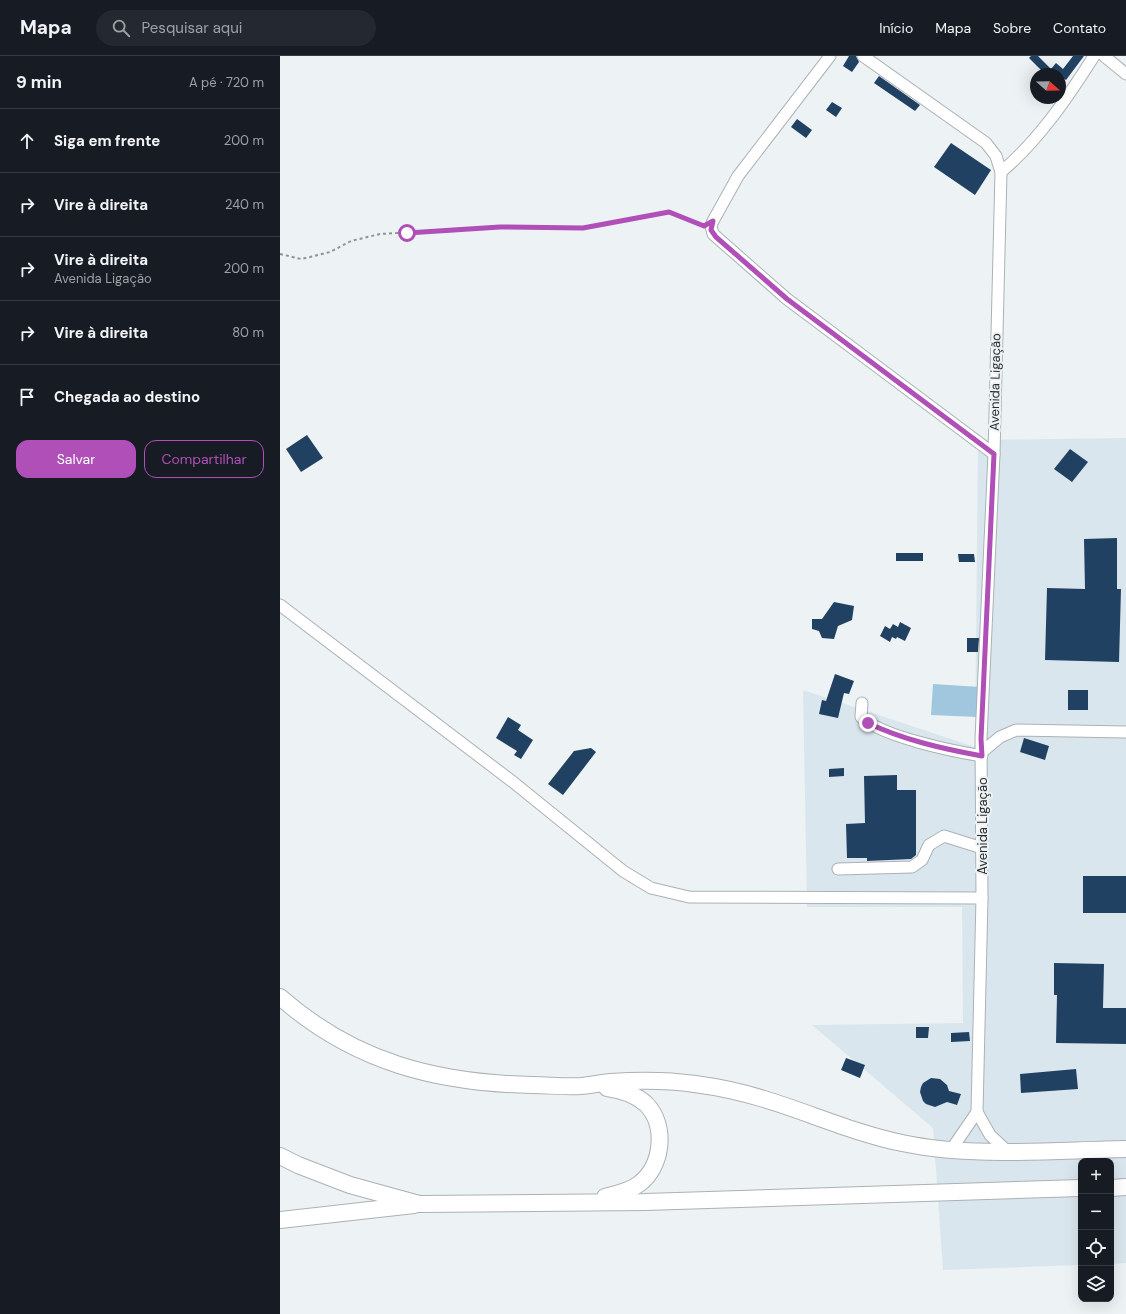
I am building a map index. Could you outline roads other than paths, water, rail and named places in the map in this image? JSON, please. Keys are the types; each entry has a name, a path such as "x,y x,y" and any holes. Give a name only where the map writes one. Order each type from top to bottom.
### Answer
{"highway":[{"path":"280,997 308,1020 347,1044 410,1069 465,1081 502,1084 580,1086 627,1092 639,1098 647,1105 654,1116 660,1136 657,1159 640,1184 594,1201"},
{"path":"580,1086 611,1082 648,1080 714,1087 763,1099 872,1136 902,1143 951,1150 1007,1151 1126,1149"},
{"path":"280,1156 298,1165 350,1185 419,1204"},
{"path":"1114,1188 1126,1187"},
{"path":"280,1220 419,1204 594,1201 645,1202 1078,1188"}],"street":[{"path":"830,56 738,176 713,221 711,230 716,237 787,299 994,454"},
{"name":"Avenida Ligação","path":"863,56 986,143 996,156 1001,172 994,454 981,739 982,898 977,1112"},
{"path":"1001,172 1026,150 1058,108 1094,56"},
{"path":"1104,56 1126,74"},
{"path":"280,605 513,782 623,871 651,888 676,895 707,898 982,898"},
{"path":"862,703 862,717 868,723 883,730 924,743 982,754 1000,737 1016,730 1126,732"},
{"path":"838,869 912,866 922,860 929,845 944,836 982,848"},
{"path":"951,1150 977,1112 990,1135 1007,1151"}]}
